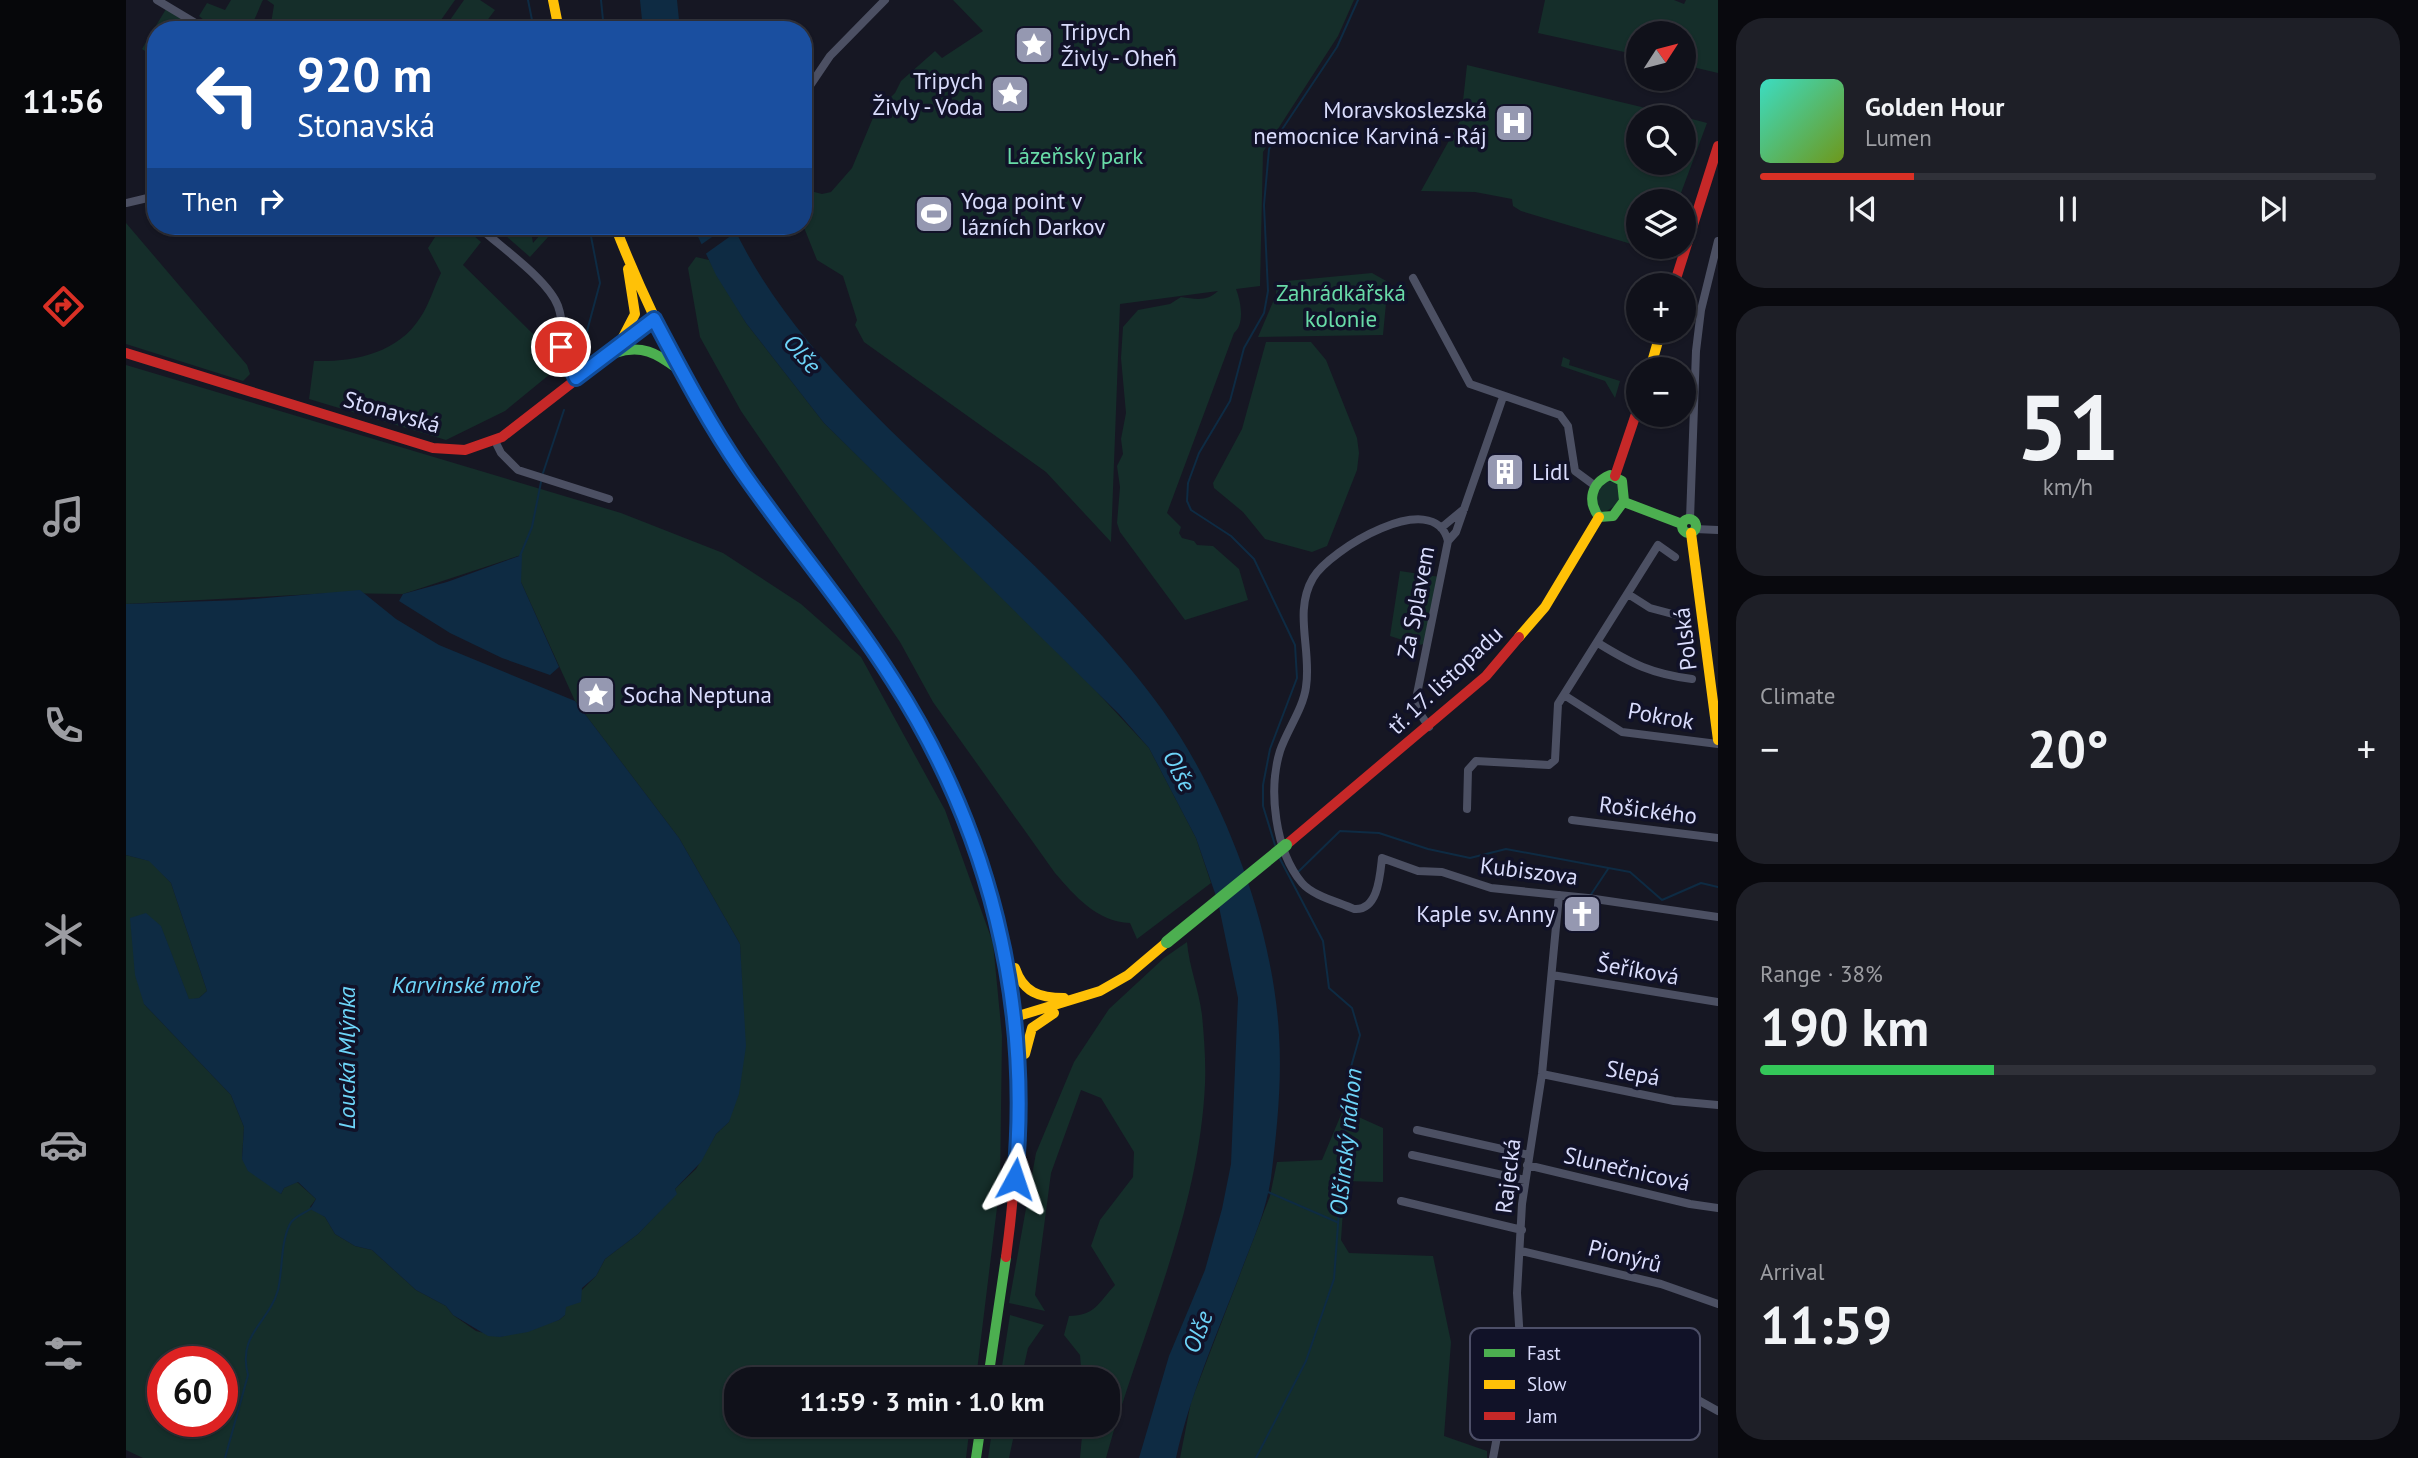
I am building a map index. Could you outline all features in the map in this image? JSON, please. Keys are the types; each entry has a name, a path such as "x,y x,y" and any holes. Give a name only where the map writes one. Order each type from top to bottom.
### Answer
{"main road":[{"path":"553,0 557,21"},
{"path":"1678,273 1718,146"},
{"path":"619,235 654,319 683,374 734,459 848,613 905,698 954,794 979,856 1000,924 1015,1017 1019,1093 1014,1193 990,1367"},
{"path":"597,362 624,336 636,315 635,294 623,245"},
{"name":"Stonavská","path":"126,353 433,448 460,451 495,441 654,319"},
{"path":"597,362 626,349 648,348 683,374"},
{"path":"1615,476 1632,427"},
{"path":"1615,476 1624,486 1624,502 1613,516 1599,517 1591,502 1594,485 1603,477 1615,476"},
{"path":"1624,502 1690,526"},
{"name":"tř. 17. listopadu","path":"1085,996 1116,982 1167,942 1429,727 1486,676 1522,637 1560,585 1599,517"},
{"name":"Polská","path":"1690,526 1718,742"},
{"path":"1000,924 1012,949 1018,979 1025,989 1039,998 1085,996"},
{"path":"1015,1017 1085,996"},
{"path":"1019,1093 1025,1075 1024,1044 1033,1024 1085,996"},
{"path":"976,1458 979,1437"}],"street":[{"path":"157,0 192,21"},
{"path":"812,83 830,56 885,0"},
{"path":"126,203 147,198"},
{"path":"488,235 553,296 560,314 563,353 576,378"},
{"path":"1718,241 1701,310 1696,351 1690,526 1718,530"},
{"path":"1413,278 1468,381 1476,388 1560,415 1566,421 1575,471 1594,485"},
{"path":"1448,541 1456,532 1503,397"},
{"path":"495,441 501,453 518,470 609,499"},
{"path":"1441,528 1464,509"},
{"name":"Za Splavem","path":"1373,900 1363,909 1354,909 1302,884 1279,836 1274,781 1280,751 1306,688 1303,602 1314,577 1336,553 1399,521 1426,520 1441,528 1448,541 1416,699 1419,712 1429,727"},
{"path":"1467,809 1468,770 1476,761 1549,765 1555,760 1558,705 1658,545 1675,557"},
{"path":"1628,594 1650,608 1684,617"},
{"name":"Pokrok","path":"1598,643 1633,664 1658,674 1692,679"},
{"name":"Pokrok","path":"1564,695 1622,732 1718,742"},
{"name":"Rošického","path":"1572,820 1718,838"},
{"name":"Kubiszova","path":"1373,900 1382,858 1418,871 1442,872 1491,888 1718,917"},
{"name":"Rajecká","path":"1520,1328 1517,1293 1525,1180 1542,1074 1559,895"},
{"name":"Šeříková","path":"1552,975 1718,1002"},
{"name":"Slepá","path":"1542,1074 1674,1101 1718,1105"},
{"path":"1416,1130 1529,1155"},
{"path":"1412,1155 1525,1180"},
{"name":"Slunečnicová","path":"1527,1165 1690,1204 1718,1208"},
{"path":"1401,1200 1522,1230"},
{"name":"Pionýrů","path":"1521,1251 1650,1281 1718,1304"},
{"path":"1700,1400 1718,1410"},
{"name":"Rajecká","path":"1493,1458 1496,1440"}],"green space":[{"path":"231,0 263,0 253,21 206,21 199,16 207,3 225,10"},
{"path":"267,0 455,0 440,21 271,21 274,5"},
{"path":"464,0 480,0 495,10 487,21 449,21"},
{"name":"Lázeňský park","path":"953,0 1354,0 1338,36 1263,152 1260,286 1236,289 1240,324 1234,333 1167,513 1181,527 1179,533 1182,538 1194,541 1197,545 1213,546 1239,569 1248,600 1185,620 1120,532 1117,523 1120,487 1117,466 1123,454 1121,439 1126,413 1121,358 1123,327 1138,310 1170,304 1181,297 1205,298 1218,291 1120,304 1111,542 1046,472 864,342 855,325 857,320 843,276 817,260 807,235 812,235 812,191 822,194 831,192 852,168 875,113 895,93 901,81 935,51 942,58 983,31"},
{"path":"1545,0 1674,0 1684,4 1686,0 1718,0 1718,73 1696,68 1696,21 1626,21 1626,52 1538,33"},
{"path":"166,9 184,21 159,21"},
{"path":"1467,65 1633,105 1626,105 1626,175 1688,175 1682,189 1626,189 1626,242 1521,211 1513,206 1512,199 1475,192 1421,191 1461,119"},
{"path":"1696,120 1707,123 1696,153"},
{"path":"126,223 247,365 250,374 243,381 126,344"},
{"path":"436,235 473,235 481,242 463,265 533,334 546,324 555,370 505,411 446,440 309,399 314,361 344,360 387,348 410,330 420,318 441,273 428,248"},
{"path":"505,235 534,235 533,243 540,235 550,235 530,257"},
{"path":"696,257 709,260 746,323 824,423 1071,664 1149,748 1196,838 1211,883 1137,939 1130,923 1118,922 1097,913 1079,899 1055,873 933,702 900,642 741,411 700,337 688,268"},
{"name":"Zahrádkářská kolonie","path":"1372,273 1388,282 1383,335 1258,337 1276,295 1276,282"},
{"path":"1266,342 1311,342 1326,360 1357,438 1357,470 1327,546 1312,552 1265,539 1243,512 1214,488 1213,483 1242,429"},
{"path":"1563,357 1570,360 1569,365 1620,381 1615,398 1605,381 1561,366"},
{"path":"126,365 621,513 723,553 801,604 861,657 945,810 993,943 1002,1036 1000,1183 977,1367 724,1367 724,1437 969,1437 966,1458 143,1458 126,1450 126,855 150,861 171,883 207,991 199,998 189,1000 161,927 144,1004 231,1095 244,1127 242,1159 281,1194 284,1188 297,1182 316,1199 310,1207 325,1217 335,1234 355,1246 372,1250 416,1290 446,1306 453,1315 476,1331 500,1337 559,1320 565,1315 565,1307 596,1276 605,1259 638,1234 676,1194 675,1189 696,1169 716,1134 729,1122 743,1014 740,944 679,838 575,701 521,582 521,555 403,594 333,593 126,604"},
{"path":"1605,481 1617,482 1620,491 1618,504 1605,512 1599,510 1596,494"},
{"path":"1400,571 1440,577 1425,644 1418,645 1390,636"},
{"path":"1187,942 1202,1015 1205,1084 1192,1180 1180,1227 1120,1412 1120,1367 1081,1367 1080,1355 1064,1335 1069,1316 1091,1311 1115,1285 1091,1246 1100,1220 1133,1177 1134,1152 1101,1098 1081,1090 1051,1173 1035,1295 1045,1311 1009,1303 1036,1153 1074,1062 1109,1009 1164,958"},
{"path":"1343,1110 1383,1128 1383,1182 1345,1181 1341,1240 1349,1253 1433,1256 1451,1342 1444,1436 1487,1451 1487,1458 1180,1458 1191,1402 1270,1196 1277,1162 1322,1160"},
{"path":"1010,1315 1044,1325 1028,1348 1024,1367 1002,1367"},
{"path":"991,1437 1013,1437 1009,1458 988,1458"},
{"path":"1082,1437 1112,1437 1106,1458 1080,1458"}],"water":[{"path":"640,0 677,0 679,21 642,21"},
{"name":"Olše","path":"697,235 738,235 757,270 786,313 853,392 1087,619 1146,688 1186,745 1225,823 1242,865 1267,951 1279,1034 1278,1106 1271,1178 1254,1239 1196,1388 1176,1458 1139,1458 1169,1356 1205,1270 1222,1209 1231,1164 1238,998 1218,902 1196,838 1149,748 1119,714 824,423 746,323 716,275"},
{"path":"522,555 521,582 559,667 550,675 502,658 450,633 399,601 403,594 447,582"},
{"name":"Karvinské moře","path":"360,590 396,619 439,645 575,701 679,838 740,944 746,1046 739,1094 729,1122 716,1134 701,1162 675,1189 677,1194 638,1234 605,1259 596,1276 582,1288 581,1302 566,1307 565,1315 559,1320 528,1332 500,1337 488,1336 453,1315 446,1306 416,1290 372,1250 355,1246 335,1234 325,1217 310,1209 316,1199 298,1182 284,1188 281,1194 248,1171 242,1159 244,1127 231,1095 144,1004 135,975 130,918 146,913 161,926 189,999 199,998 207,991 171,883 149,861 126,855 126,604 241,600"}],"pier":[{"path":"715,235 732,235 704,255 699,246"}],"waterway":[{"path":"528,0 532,21"},
{"name":"Loucká Mlýnka","path":"601,0 603,21"},
{"name":"Olšinský náhon","path":"1275,845 1263,806 1263,785 1270,749 1297,678 1295,645 1254,559 1231,536 1191,510 1187,501 1188,483 1199,453 1230,401 1244,348 1264,313 1268,291 1264,205 1269,149 1337,47 1358,0"},
{"name":"Loucká Mlýnka","path":"583,346 600,283 591,235"},
{"name":"Loucká Mlýnka","path":"543,473 564,410"},
{"name":"Loucká Mlýnka","path":"520,556 532,527 541,482"},
{"path":"1298,872 1340,831 1379,833 1428,849 1470,858 1506,849 1630,872 1662,900 1701,883 1718,887"},
{"name":"Olšinský náhon","path":"1256,1458 1306,1361 1334,1279 1349,1074 1360,1035 1352,1008 1329,988 1323,941 1279,857"},
{"path":"1590,896 1608,869"},
{"path":"1268,1192 1337,1222"},
{"name":"Loucká Mlýnka","path":"225,1458 248,1375 247,1349 278,1290 287,1232 294,1219 312,1208"}],"traffic: fast":[{"path":"615,353 641,350 663,358 678,369"},
{"path":"1610,475 1622,481 1624,501 1613,516 1599,517 1593,505 1593,493 1599,483 1610,475"},
{"path":"1624,502 1682,524"},
{"path":"1686,519 1692,519 1696,526 1692,533 1686,533 1682,529 1682,523 1686,519"},
{"path":"1167,942 1286,845"},
{"path":"990,1367 1006,1257"},
{"path":"976,1458 979,1437"}],"traffic: slow":[{"path":"553,0 557,21"},
{"path":"619,235 658,325 709,420 748,481 853,623 911,712"},
{"path":"622,339 635,314 628,269"},
{"path":"1653,357 1658,343"},
{"path":"1519,637 1545,607 1599,517"},
{"path":"1691,533 1718,740"},
{"path":"1015,1017 1100,991 1128,975 1167,942"},
{"path":"1015,968 1023,983 1033,992 1047,997 1064,998"},
{"path":"1025,1054 1032,1028 1054,1013"}],"traffic: jam":[{"path":"1678,273 1718,146"},
{"path":"126,353 433,448 465,450 502,437 654,319"},
{"path":"1615,476 1632,427"},
{"path":"1286,845 1486,676 1519,637"},
{"path":"911,712 946,779 973,845 994,910 1008,976 1015,1043 1017,1111 1014,1182 1006,1257"}],"place":[{"name":"Tripych Živly - Oheň","path":"1034,45"},
{"name":"Tripych Živly - Voda","path":"1010,94"},
{"name":"Moravskoslezská nemocnice Karviná - Ráj","path":"1514,123"},
{"name":"Yoga point v lázních Darkov","path":"934,214"},
{"name":"Lidl","path":"1505,472"},
{"name":"Socha Neptuna","path":"596,695"},
{"name":"Kaple sv. Anny","path":"1582,914"}],"route":[{"path":"561,347 576,378 654,319 689,385 734,459 842,605 905,698 954,794 991,890 1003,937 1018,1044 1019,1121 1015,1179"}]}
